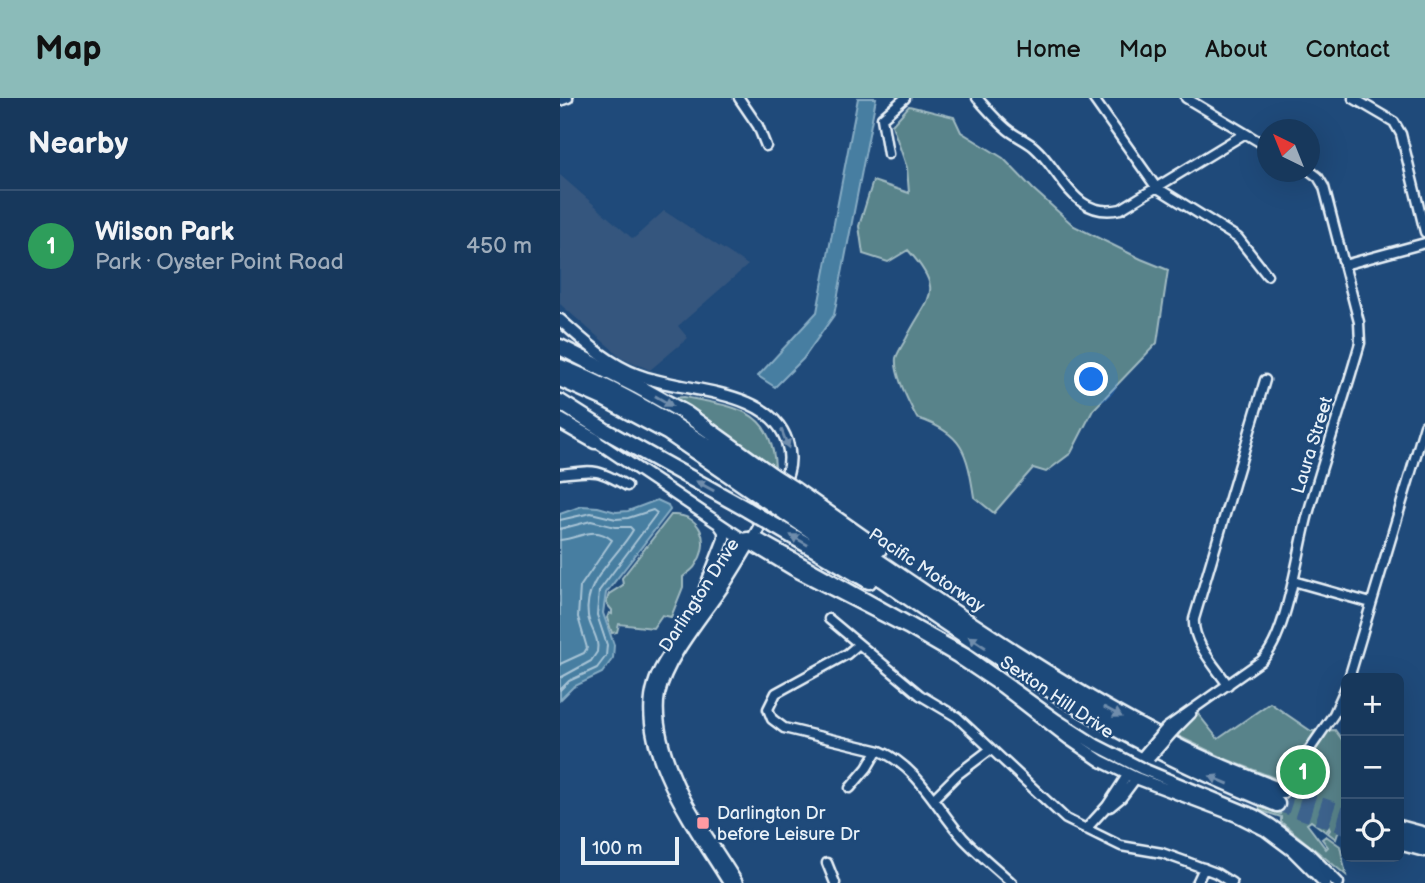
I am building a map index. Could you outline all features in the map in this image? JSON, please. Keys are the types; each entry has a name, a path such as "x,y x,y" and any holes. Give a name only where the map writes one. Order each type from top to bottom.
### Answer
{"highway":[{"path":"560,347 685,413 770,488 790,501"},
{"name":"Pacific Motorway","path":"560,367 627,397 676,425 790,501 993,637 1096,702 1279,797 1208,775 1113,727 923,607 790,501"},
{"name":"Pacific Motorway","path":"560,379 603,398 770,488"},
{"path":"560,402 880,588 923,607"},
{"path":"560,421 595,441"},
{"path":"1404,829 1425,835"},
{"path":"1404,843 1425,849"}],"street":[{"path":"560,101 568,98"},
{"path":"739,98 758,126 766,146"},
{"path":"888,154 882,118 905,98"},
{"path":"977,98 999,122 1041,154 1061,183 1082,202 1110,211 1121,209 1244,134"},
{"path":"1093,98 1156,187 1238,238 1267,275"},
{"path":"1186,98 1257,141"},
{"path":"1354,98 1394,122 1401,134 1425,232"},
{"name":"Laura Street","path":"1139,767 1170,730 1269,653 1277,638 1308,515 1360,343 1359,322 1320,180"},
{"path":"1344,265 1425,243"},
{"path":"560,320 599,352 631,372 657,382 742,400 758,407 773,418 787,441 790,465 786,481 749,540 595,441 560,412"},
{"path":"1228,685 1198,640 1194,619 1265,380"},
{"path":"1350,673 1425,425"},
{"path":"560,474 602,471 627,486"},
{"path":"701,602 724,537 723,528 716,521"},
{"name":"Darlington Drive","path":"729,883 675,795 659,755 650,719 651,695 658,674 701,602 749,540"},
{"name":"Darlington Drive","path":"737,883 681,792 664,746 658,711 662,686 676,657 749,540"},
{"name":"Sexton Hill Drive","path":"749,540 934,635 988,669 1071,730 1139,767 1254,815 1296,842 1338,883"},
{"name":"Sexton Hill Drive","path":"749,540 822,585 940,647 1002,687 1087,752 1132,776 1237,816 1265,830 1293,851 1325,883"},
{"path":"1293,581 1371,603"},
{"path":"829,619 920,695 955,716 1066,819 1121,846 1162,853 1204,868 1232,883"},
{"path":"859,644 847,654 776,693 768,709 772,719 784,728 877,751 894,759 923,786 961,836 1012,883"},
{"path":"1307,753 1334,714 1341,698"},
{"path":"933,799 958,774 992,749"},
{"path":"850,788 877,751"},
{"path":"1086,829 1102,812 1119,800 1139,767"},
{"path":"827,863 835,883"},
{"path":"1197,883 1204,868"}],"shaded area":[{"path":"560,175 633,239 664,211 748,265 678,326 688,338 650,370 621,357 560,304"}],"green space":[{"path":"909,106 954,117 961,132 1003,158 1074,226 1168,270 1157,343 1093,410 1071,453 1046,472 1033,468 994,513 974,497 969,468 960,446 944,430 917,418 897,372 896,358 930,295 927,276 908,250 888,262 863,254 859,226 873,181 909,193 907,168 892,125"},
{"path":"684,397 734,408 758,421 772,447 775,467 672,398"},
{"path":"671,515 690,519 696,524 701,531 703,548 694,567 683,577 683,587 671,617 662,615 653,628 619,624 617,632 612,633 607,618 609,613 612,614 606,603 609,594 623,585 622,578"},
{"path":"1270,703 1311,731 1335,730 1341,738 1341,824 1336,839 1328,833 1329,828 1326,832 1311,821 1307,824 1326,849 1328,847 1322,839 1326,836 1340,846 1341,862 1343,862 1346,875 1281,822 1281,817 1259,810 1260,807 1280,814 1290,784 1228,760 1176,735 1198,714 1218,739"}],"water":[{"path":"858,98 876,98 834,315 803,359 775,387 758,376 817,312"},
{"path":"657,500 668,505 670,510 606,593 603,613 614,645 613,658 602,673 573,687 560,700 560,514 582,506 616,512 628,511"}],"tunnel":[{"path":"1281,791 1341,811"},
{"path":"1277,804 1341,825"}],"place":[{"name":"Wilson Park","path":"1303,772"},
{"name":"Darlington Dr before Leisure Dr","path":"703,823"}]}
